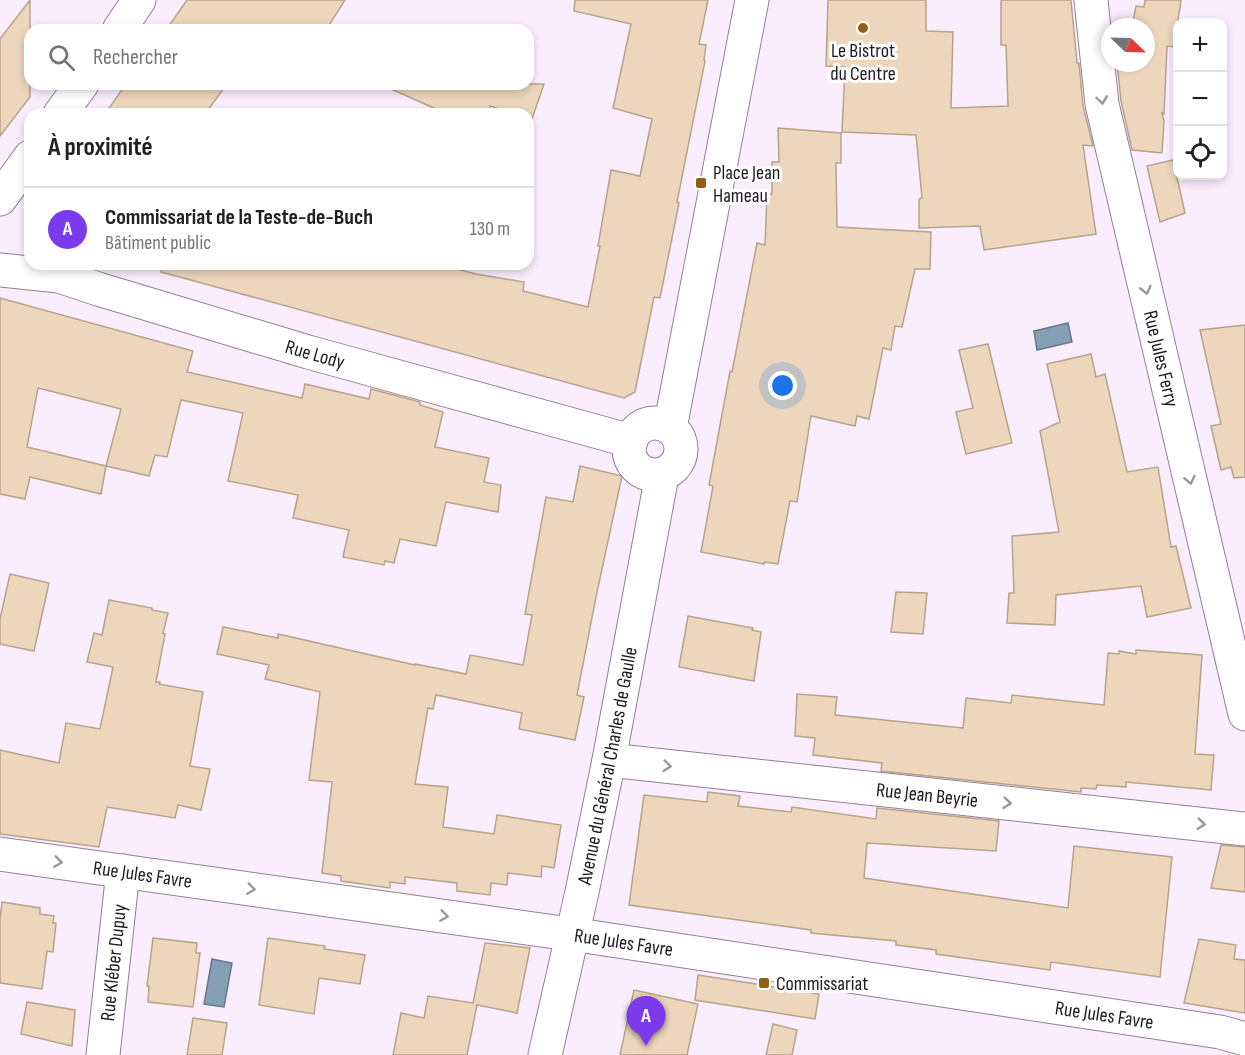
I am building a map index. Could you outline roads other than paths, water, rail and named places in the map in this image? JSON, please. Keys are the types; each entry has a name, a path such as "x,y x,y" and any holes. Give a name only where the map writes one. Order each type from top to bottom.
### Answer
{"street":[{"path":"123,24 139,0"},
{"path":"670,428 752,0"},
{"name":"Rue Jules Ferry","path":"1092,0 1102,104 1245,714"},
{"path":"64,108 78,90"},
{"path":"0,199 24,165"},
{"name":"Rue Lody","path":"0,270 59,276 308,352 631,441"},
{"path":"651,423 660,423 670,428 680,439 681,457 670,472 652,476 644,473 632,462 630,454 632,437 643,426 651,423"},
{"name":"Avenue du Général Charles de Gaulle","path":"544,1055 573,934 609,760 662,475"},
{"name":"Rue Jean Beyrie","path":"609,760 1245,828"},
{"name":"Rue Jules Favre","path":"0,854 573,934 1226,1042"},
{"name":"Rue Kléber Dupuy","path":"103,1055 123,871"}],"water":[{"path":"1068,323 1072,342 1037,350 1034,331"},
{"path":"212,959 232,963 224,1007 204,1004"}],"place":[{"name":"Le Bistrot du Centre","path":"863,28"},
{"name":"Place Jean Hameau","path":"701,183"},
{"name":"Commissariat","path":"764,983"},
{"name":"Commissariat de la Teste-de-Buch","path":"646,1046"}]}
